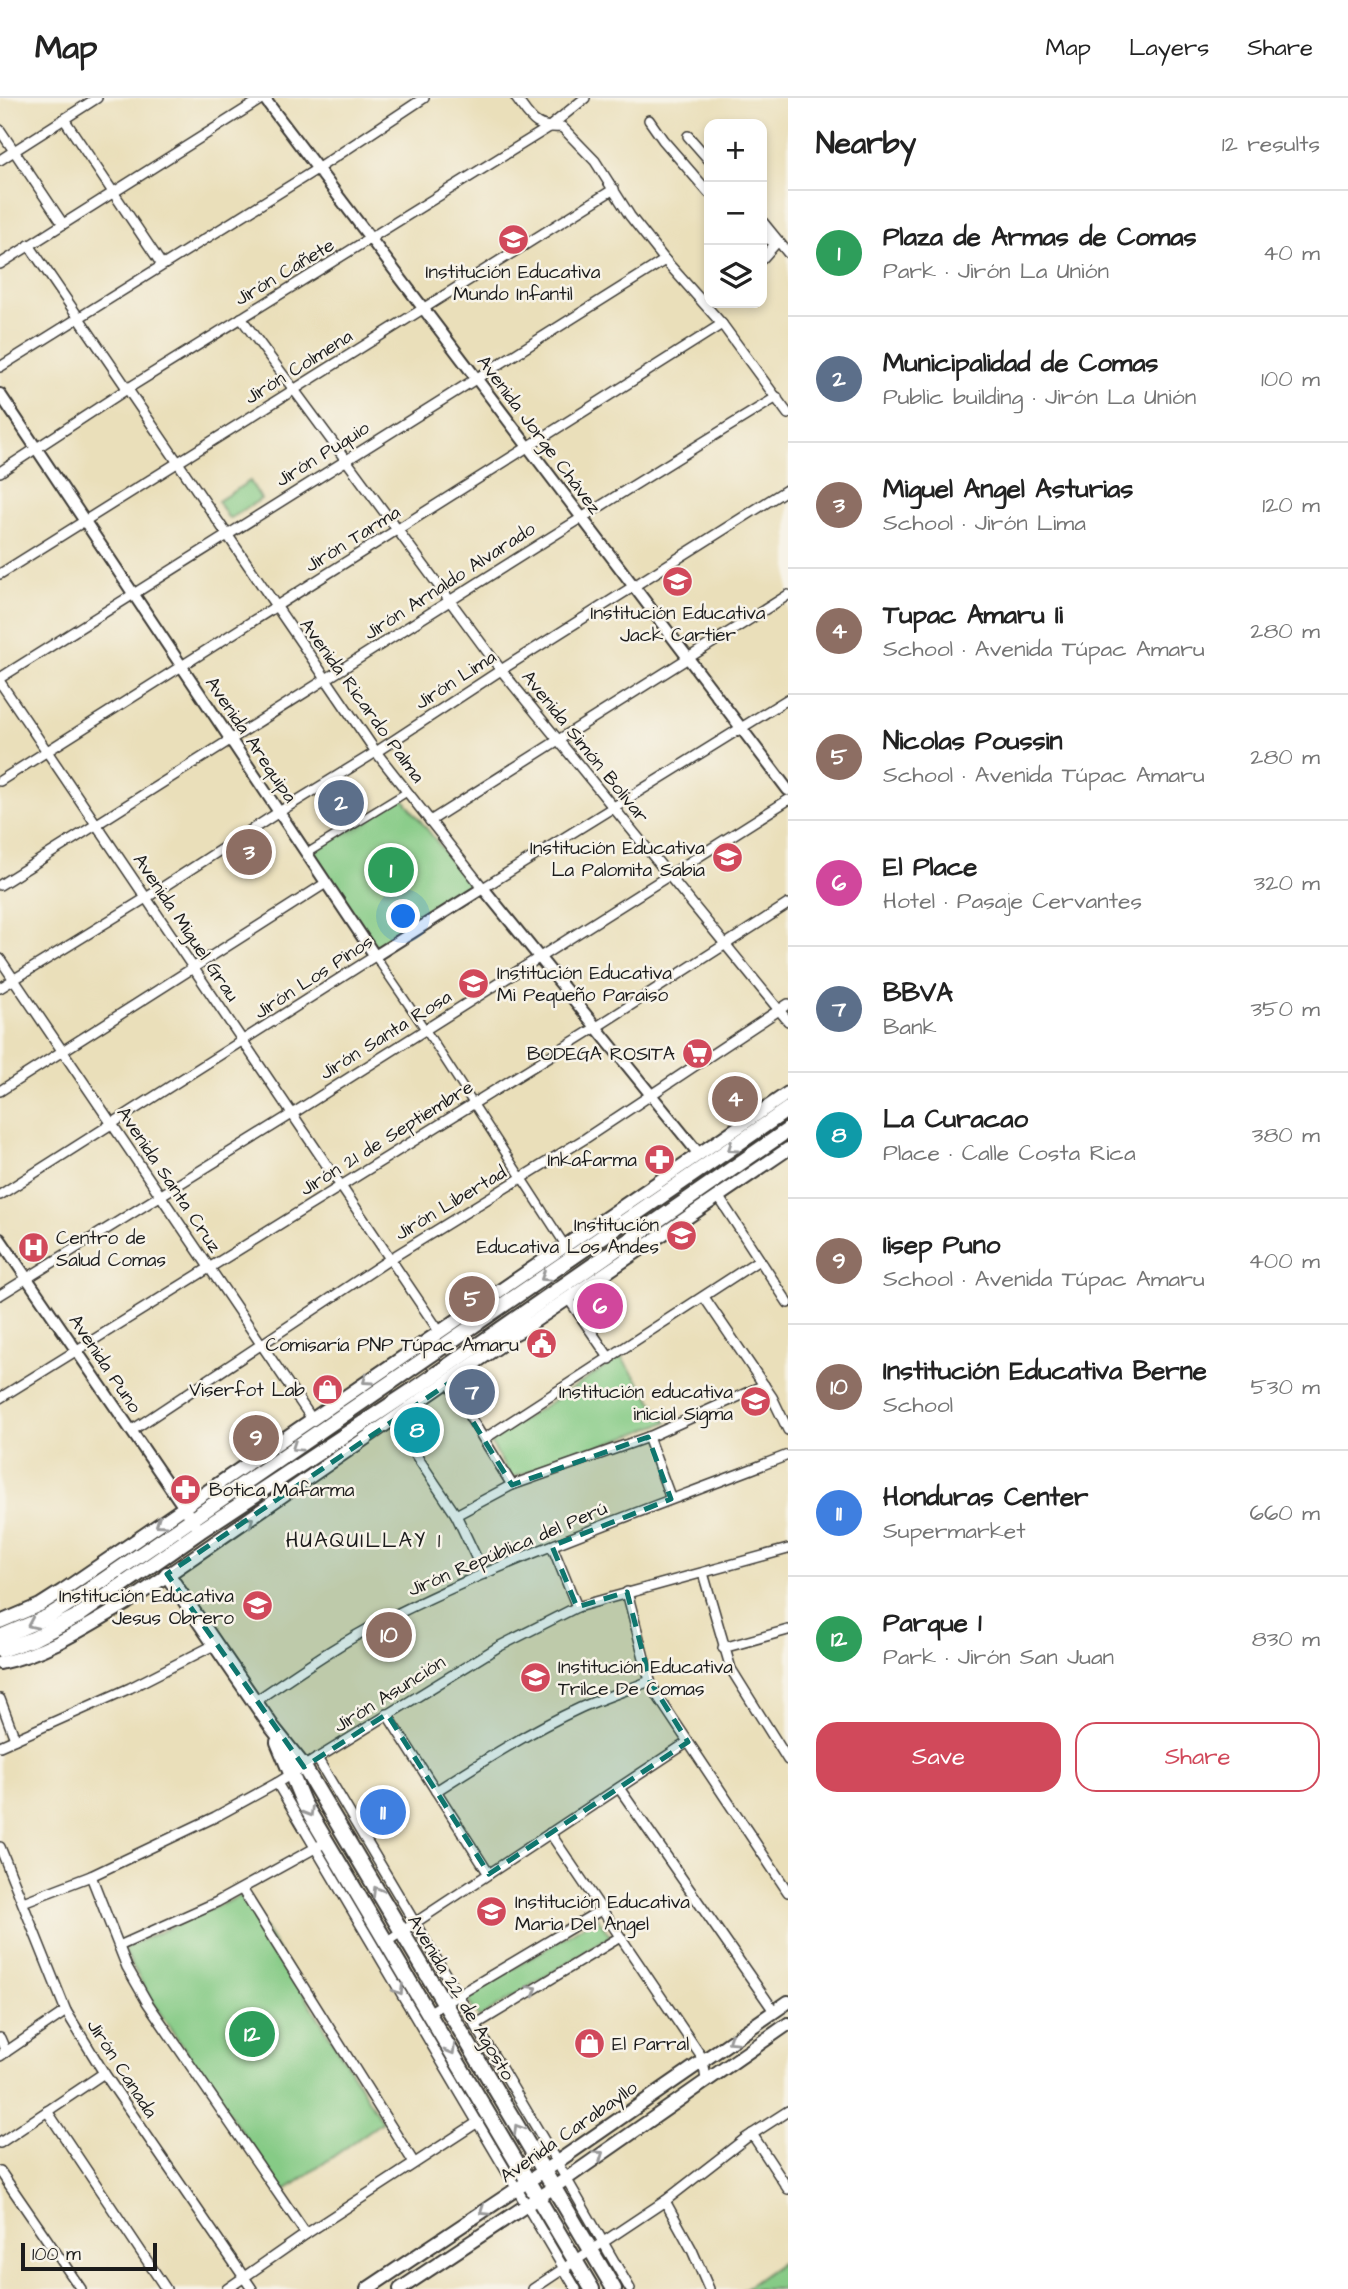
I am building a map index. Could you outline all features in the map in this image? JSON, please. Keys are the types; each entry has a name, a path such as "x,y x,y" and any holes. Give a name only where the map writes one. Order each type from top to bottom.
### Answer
{"main road":[{"path":"0,1650 33,1639 78,1616 312,1419 788,1093"},
{"path":"0,1637 70,1603 788,1109"},
{"path":"0,1622 40,1605 419,1386 788,1130"},
{"path":"0,1663 37,1653 62,1642 127,1603 784,1152 788,1166"},
{"path":"419,1386 429,1385 506,1336 529,1325"},
{"name":"Avenida 22 de Agosto","path":"167,1574 272,1727 297,1771 408,1927 451,2000 544,2172 560,2183 597,2247 614,2289"},
{"name":"Avenida 22 de Agosto","path":"297,1771 303,1802 320,1845 386,1942 428,2012 569,2265 592,2289"},
{"name":"Avenida Carabayllo","path":"367,2289 544,2172 788,2001"},
{"name":"Avenida Carabayllo","path":"400,2289 560,2183 788,2024"}],"street":[{"name":"Avenida Jorge Chávez","path":"264,98 788,790"},
{"path":"0,264 264,98"},
{"path":"0,368 317,169 424,98"},
{"path":"516,98 536,124 548,128 562,127 595,161 630,216 722,324 788,414"},
{"name":"Jirón Cañete","path":"0,471 127,388 548,128 585,98"},
{"path":"0,160 90,100"},
{"path":"64,119 162,265"},
{"path":"649,120 704,187"},
{"path":"0,130 63,223"},
{"path":"688,136 704,154"},
{"name":"Jirón Colmena","path":"0,574 614,188"},
{"path":"767,228 788,253"},
{"path":"767,238 777,242"},
{"path":"767,253 777,242"},
{"name":"Avenida Ricardo Palma","path":"29,245 376,752 538,958 699,1154"},
{"name":"Jirón Puquio","path":"0,680 226,534 665,260"},
{"path":"709,311 712,308"},
{"name":"Avenida Simón Bolívar","path":"241,318 501,670 788,1021"},
{"name":"Jirón Tarma","path":"0,781 722,324"},
{"name":"Avenida Arequipa","path":"0,394 425,1029 565,1245"},
{"name":"Jirón Arnaldo Alvarado","path":"0,885 326,680 449,599 776,397"},
{"name":"Jirón Lima","path":"0,988 788,489"},
{"path":"430,821 788,595"},
{"name":"Avenida Miguel Grau","path":"0,680 439,1331"},
{"name":"Jirón Los Pinos","path":"0,1195 483,888 788,699"},
{"path":"307,853 407,792"},
{"name":"Jirón Santa Rosa","path":"0,1294 292,1114 788,800"},
{"path":"0,1091 326,883"},
{"name":"Jirón 21 de Septiembre","path":"0,1398 474,1104 788,904"},
{"name":"Avenida Santa Cruz","path":"0,959 312,1419"},
{"name":"Jirón Libertad","path":"131,1431 390,1259 522,1179 788,1003"},
{"path":"718,1196 788,1303"},
{"name":"Avenida Puno","path":"0,1239 192,1519"},
{"path":"484,1439 759,1260"},
{"path":"704,1297 764,1385 788,1430"},
{"path":"568,1298 610,1359"},
{"path":"449,1383 512,1485"},
{"path":"456,1516 512,1485 648,1437 764,1385"},
{"path":"393,1421 456,1516 484,1574"},
{"path":"648,1437 671,1499"},
{"name":"Jirón República del Perú","path":"254,1702 353,1637 418,1604 552,1546 788,1455"},
{"path":"552,1546 577,1607"},
{"name":"Jirón Asunción","path":"23,1902 166,1842 297,1771 498,1647 577,1607 788,1549"},
{"path":"703,1573 731,1669 741,1689 788,1760"},
{"path":"627,1592 650,1681 788,1892"},
{"path":"723,1648 788,1630"},
{"path":"0,1746 130,1688 216,1644"},
{"path":"436,1791 502,1749 549,1724 581,1708 650,1681"},
{"path":"0,1699 15,1739"},
{"path":"387,1714 489,1874"},
{"path":"386,1942 688,1742"},
{"name":"Avenida 22 de Agosto","path":"317,1758 408,1927"},
{"name":"Avenida 22 de Agosto","path":"276,1783 320,1845 478,2122 523,2186"},
{"path":"619,1788 774,2011"},
{"path":"550,1833 704,2059 706,2080"},
{"path":"119,1945 242,1889 320,1845"},
{"name":"Jirón Canada","path":"0,1847 66,2011 104,2073 252,2289"},
{"path":"90,1876 127,1967 147,2002 306,2234"},
{"path":"242,1889 414,2163"},
{"path":"428,2012 601,1910"},
{"path":"475,2025 620,1937"},
{"name":"Avenida 22 de Agosto","path":"451,2000 475,2025 557,2162 560,2183"},
{"path":"0,2038 3,2054 66,2011"},
{"path":"0,2143 104,2073"},
{"path":"47,2111 166,2289"},
{"path":"533,2289 664,2201 752,2134 788,2111"},
{"path":"227,2289 478,2122"},
{"path":"752,2134 788,2189"},
{"path":"0,2171 81,2289"},
{"path":"664,2201 692,2250 709,2289"},
{"name":"Avenida 22 de Agosto","path":"597,2247 630,2289"},
{"name":"Avenida 22 de Agosto","path":"569,2265 576,2289"}],"highlighted area":[{"path":"449,1383 512,1485 648,1437 671,1499 552,1546 577,1607 627,1592 650,1681 688,1742 489,1874 387,1714 304,1767 167,1574"}],"green space":[{"path":"250,481 261,499 229,519 218,501"},
{"path":"402,797 472,887 376,947 311,853"},
{"path":"621,1357 667,1422 511,1478 490,1441"},
{"path":"240,1896 246,1898 382,2122 283,2192 151,2000 125,1952 126,1947"},
{"path":"597,1917 610,1936 479,2018 466,1998"},
{"path":"788,2258 788,2289 744,2289"}],"place":[{"name":"Institución Educativa Mundo Infantil","path":"513,240"},
{"name":"Institución Educativa Jack Cartier","path":"678,581"},
{"name":"Municipalidad de Comas","path":"341,803"},
{"name":"Miguel Angel Asturias","path":"249,852"},
{"name":"Institución Educativa La Palomita Sabia","path":"728,858"},
{"name":"Plaza de Armas de Comas","path":"391,870"},
{"name":"Institución Educativa Mi Pequeño Paraiso","path":"474,983"},
{"name":"BODEGA ROSITA","path":"698,1053"},
{"name":"Tupac Amaru Ii","path":"735,1099"},
{"name":"Inkafarma","path":"660,1159"},
{"name":"Institución Educativa Los Andes","path":"682,1235"},
{"name":"Centro de Salud Comas","path":"33,1248"},
{"name":"Nicolas Poussin","path":"472,1299"},
{"name":"El Place","path":"600,1306"},
{"name":"Comisaría PNP Túpac Amaru","path":"542,1344"},
{"name":"Viserfot Lab","path":"328,1389"},
{"name":"BBVA","path":"472,1392"},
{"name":"Institución educativa inicial Sigma","path":"756,1402"},
{"name":"La Curacao","path":"417,1430"},
{"name":"Iisep Puno","path":"256,1438"},
{"name":"Botica Mafarma","path":"186,1489"},
{"name":"Institución Educativa Jesus Obrero","path":"257,1606"},
{"name":"Institución Educativa Berne","path":"389,1635"},
{"name":"Institución Educativa Trilce De Comas","path":"535,1677"},
{"name":"Honduras Center","path":"383,1812"},
{"name":"Institución Educativa Maria Del Angel","path":"492,1912"},
{"name":"Parque 1","path":"252,2034"},
{"name":"El Parral","path":"589,2043"}],"district":[{"name":"HUAQUILLAY 1","path":"364,1540"}]}
